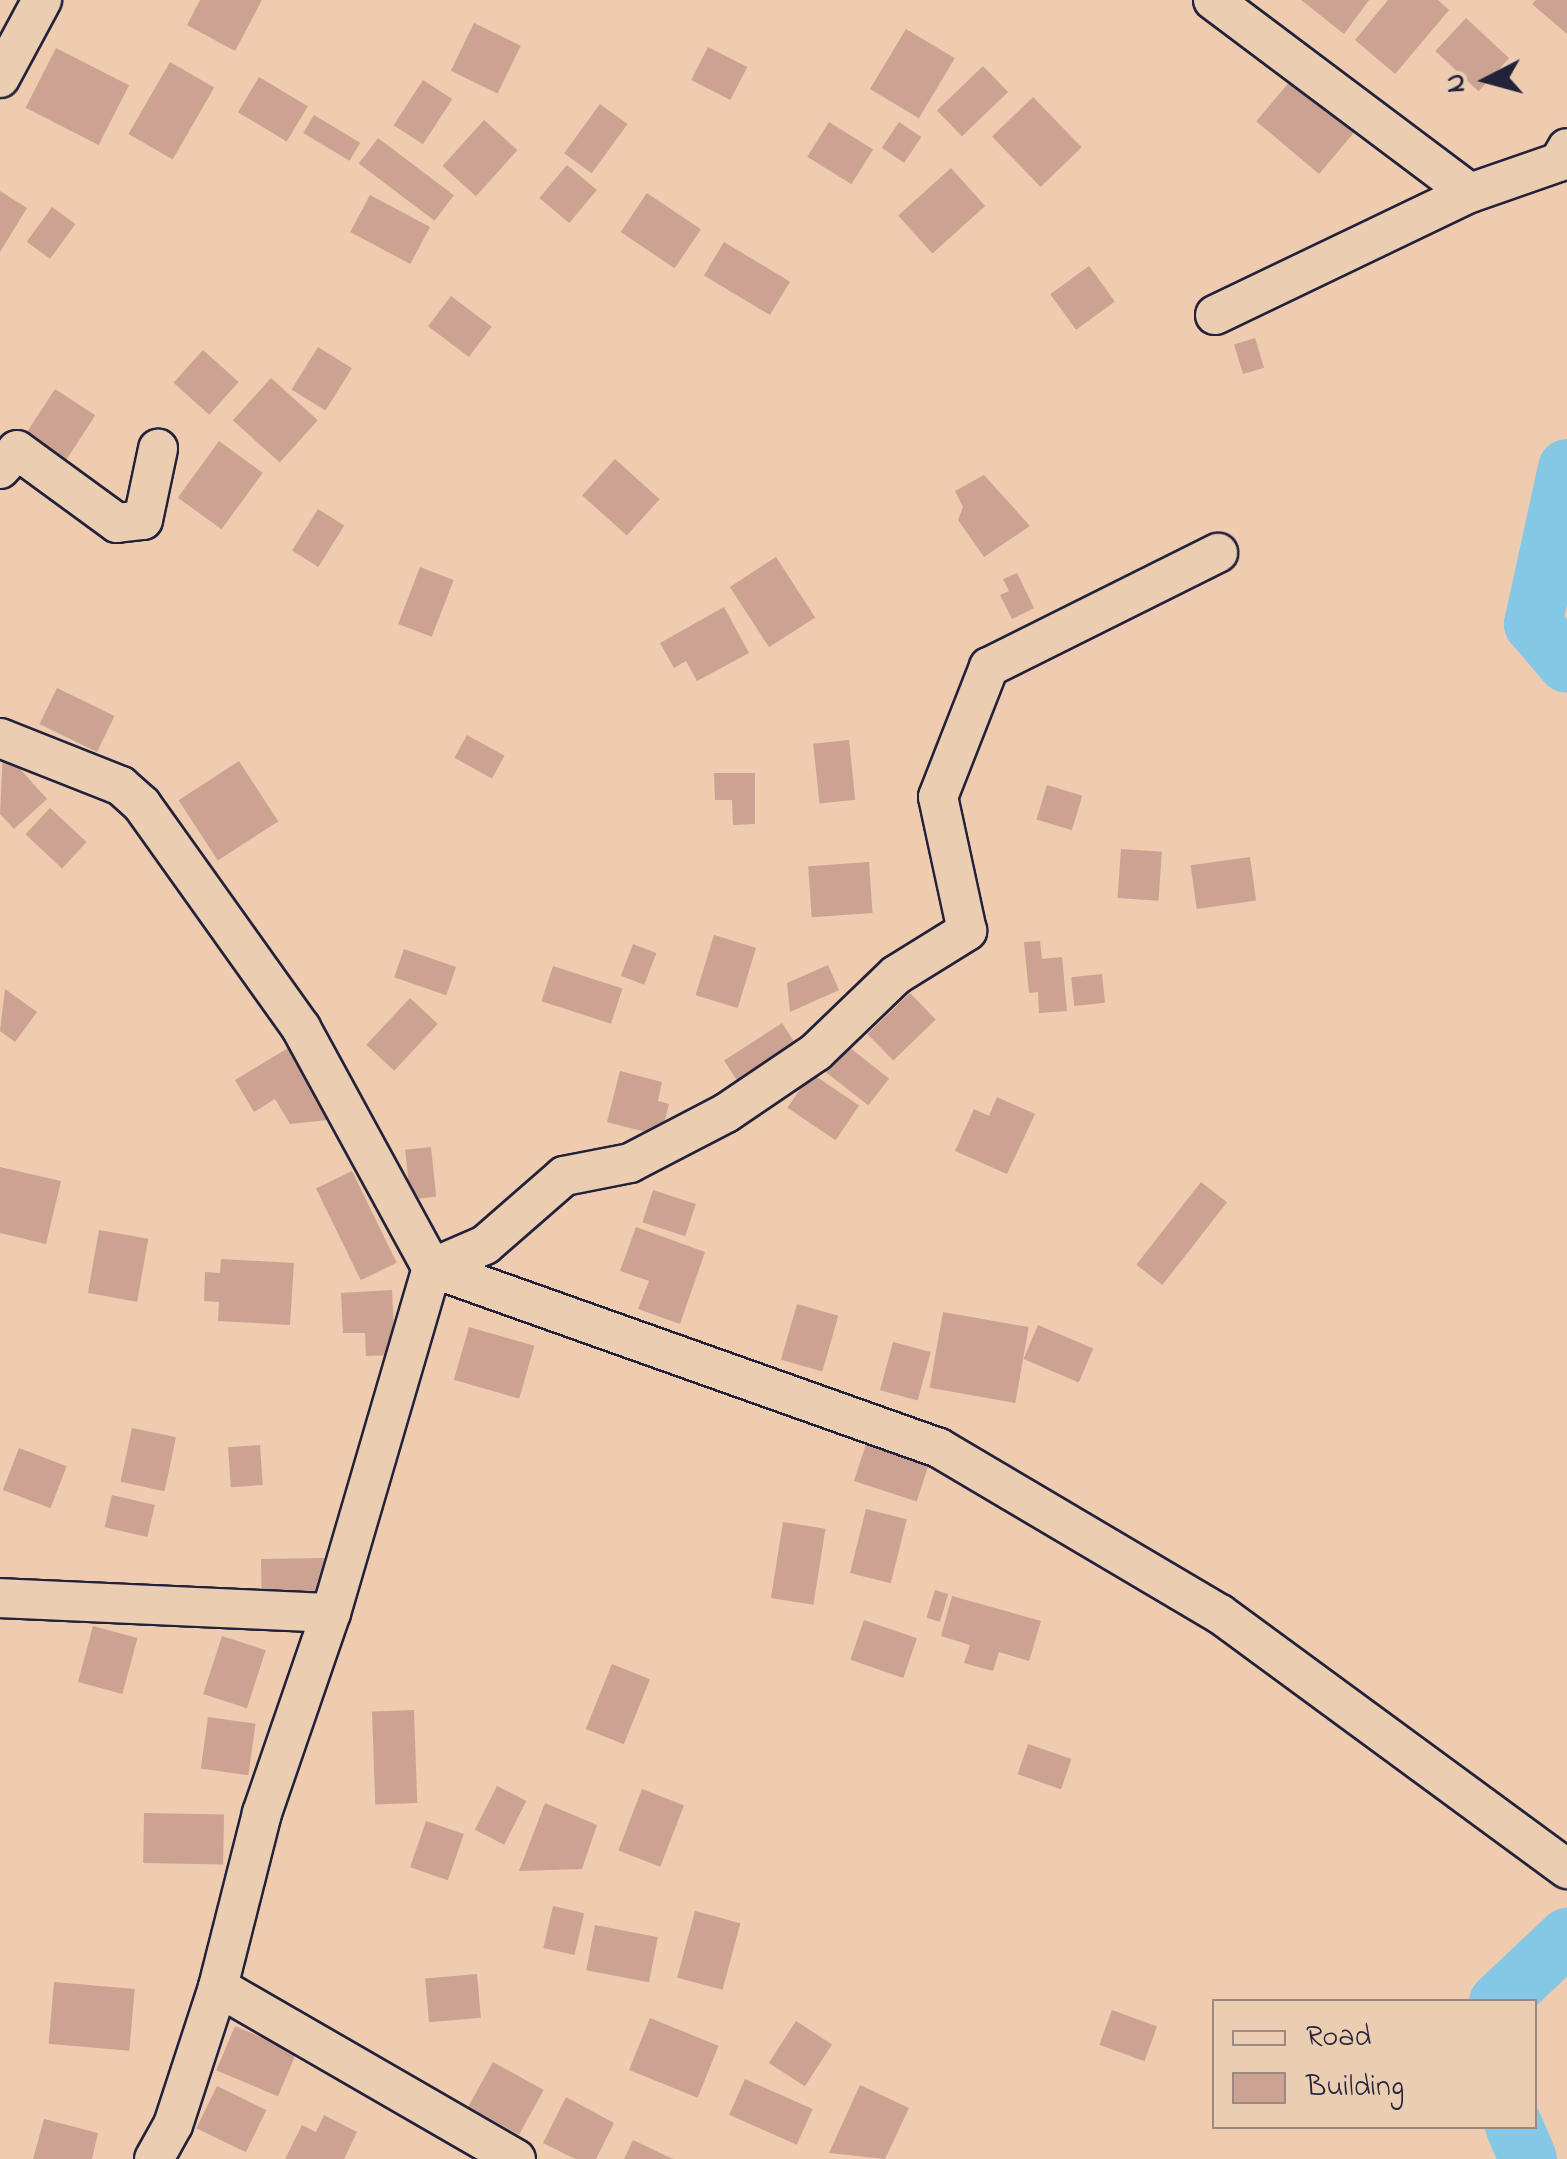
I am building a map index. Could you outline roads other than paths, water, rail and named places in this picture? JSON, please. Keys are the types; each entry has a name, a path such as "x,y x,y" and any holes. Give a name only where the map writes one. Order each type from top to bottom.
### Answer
{"street":[{"path":"0,78 42,0"},
{"path":"1214,0 1470,193"},
{"path":"1215,315 1470,193 1559,162 1567,148"},
{"path":"0,469 18,450 117,523 143,520 158,449"},
{"path":"432,1268 485,1245 564,1176 630,1164 726,1113 816,1052 896,975 967,931 938,797 988,668 1218,553"},
{"path":"0,738 121,786 142,805 301,1028 432,1268 939,1448 1220,1614 1567,1870"},
{"path":"154,2159 173,2125 218,1987 262,1813 330,1613 432,1268"},
{"path":"0,1598 330,1613"},
{"path":"218,1987 516,2159"}],"waterway":[{"path":"1567,468 1533,624 1567,664"},
{"path":"1501,1999 1567,1937"},
{"path":"1515,2129 1528,2159"}]}
